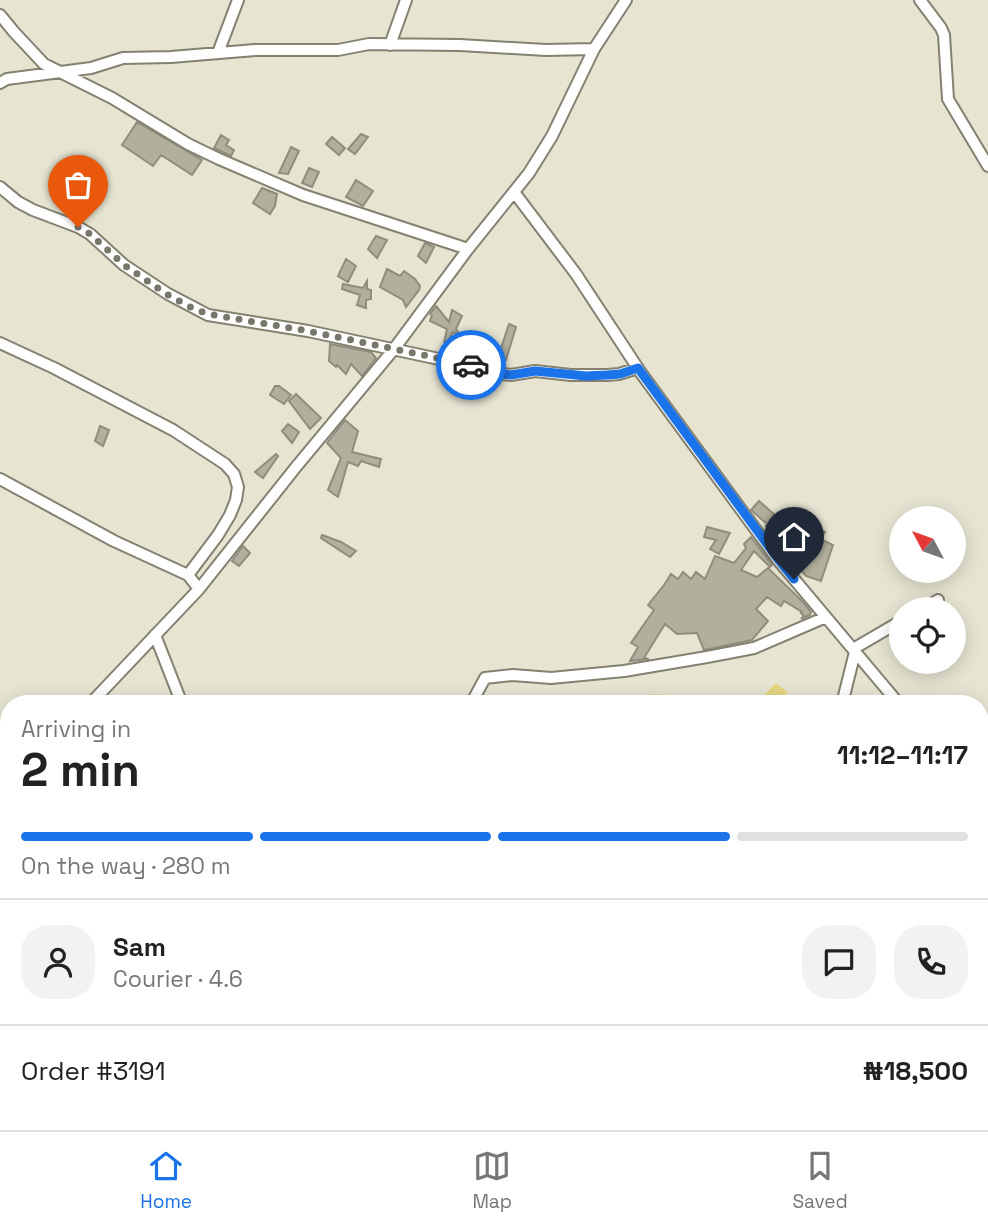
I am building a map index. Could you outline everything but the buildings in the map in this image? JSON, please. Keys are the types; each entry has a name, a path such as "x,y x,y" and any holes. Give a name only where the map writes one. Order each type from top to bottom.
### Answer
{"street":[{"path":"218,53 238,0"},
{"path":"390,45 406,0"},
{"path":"98,695 199,589 394,349 514,192 552,136 594,49 626,0"},
{"path":"920,0 944,35 948,99 988,166"},
{"path":"0,15 44,64 112,98 188,144 303,195 468,249"},
{"path":"0,83 7,79 91,68 122,58 255,50 338,50 369,44 594,49"},
{"path":"0,187 33,210 90,234 124,265 168,295 208,314 466,363 486,372 511,375 535,371 586,376 620,374 638,368"},
{"path":"514,192 576,274 638,368 778,559 892,695"},
{"path":"0,343 173,430 225,464 234,474 238,487 230,515 187,575"},
{"path":"0,479 104,535 187,575 199,589"},
{"path":"476,695 485,678 551,678 624,671 754,648 826,617"},
{"path":"844,695 854,650 889,628"},
{"path":"155,635 178,695"}],"shaded area":[{"path":"776,683 787,692 785,695 764,695"}],"way so far":[{"path":"78,227 90,234 124,265 168,295 208,314 357,340 471,365"}],"route":[{"path":"471,365 486,372 511,375 535,371 586,376 607,375 638,368 794,579"}]}
